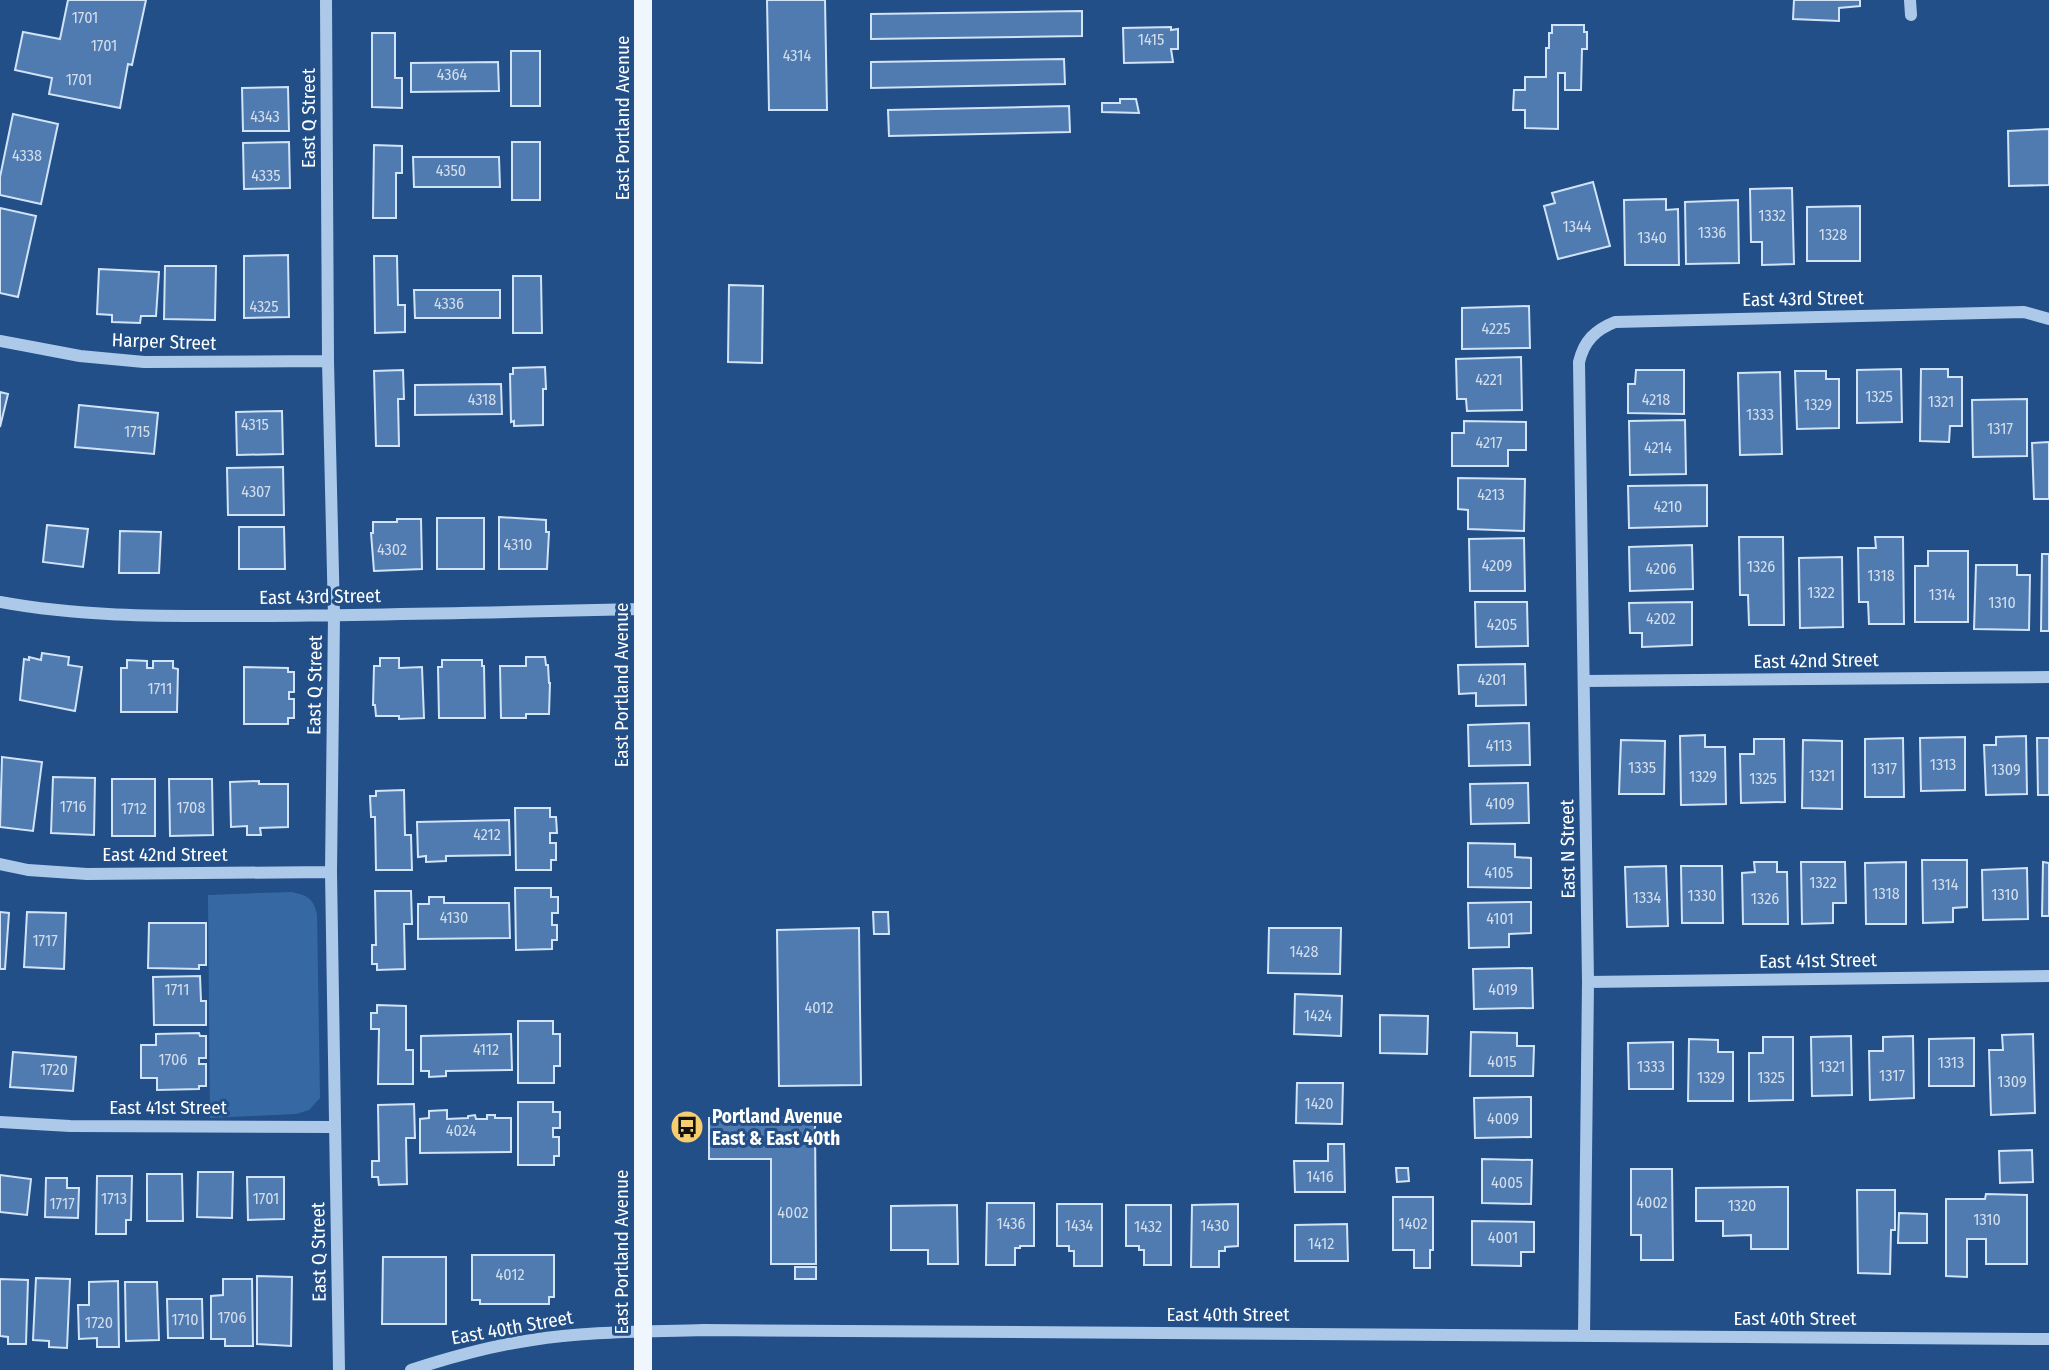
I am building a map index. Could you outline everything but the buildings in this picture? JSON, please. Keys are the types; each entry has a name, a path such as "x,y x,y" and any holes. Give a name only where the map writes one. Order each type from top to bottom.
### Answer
{"main road":[{"name":"East Portland Avenue","path":"643,0 643,1370"}],"street":[{"name":"East Q Street","path":"326,0 328,361 334,616 331,872 339,1370"},
{"path":"1910,0 1911,15"},
{"name":"East 43rd Street","path":"1579,362 1582,347 1590,337 1602,327 1615,322 2024,312 2049,318"},
{"name":"Harper Street","path":"0,341 80,356 144,362 328,361"},
{"name":"East N Street","path":"1579,362 1588,982 1584,1336"},
{"name":"East 43rd Street","path":"0,602 48,611 124,616 334,616 642,609"},
{"name":"East 42nd Street","path":"1584,681 2049,677"},
{"name":"East 42nd Street","path":"0,864 28,870 87,874 331,872"},
{"name":"East 41st Street","path":"1588,982 2049,976"},
{"name":"East 41st Street","path":"0,1122 70,1126 335,1127"},
{"name":"East 40th Street","path":"411,1370 453,1356 533,1340 592,1334 740,1330 2049,1339"}],"shaded area":[{"path":"291,892 308,898 314,904 317,914 320,1098 309,1110 296,1114 210,1118 208,895"}],"place":[{"name":"Portland Avenue East & East 40th","path":"687,1127"}]}
